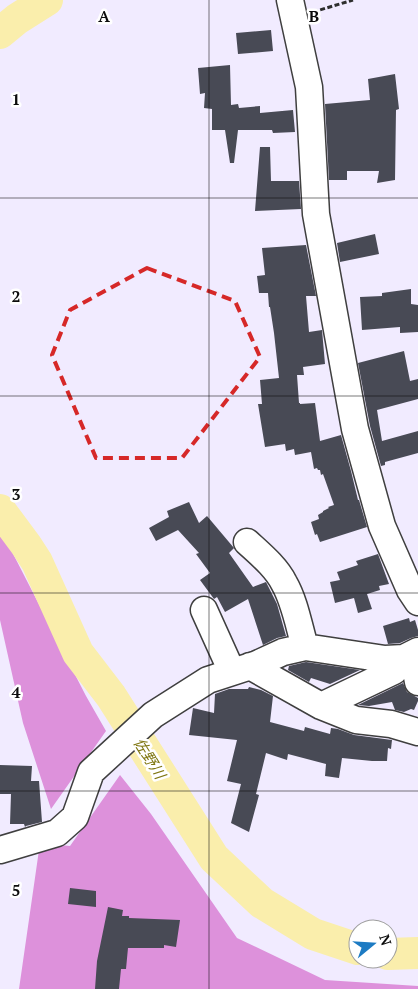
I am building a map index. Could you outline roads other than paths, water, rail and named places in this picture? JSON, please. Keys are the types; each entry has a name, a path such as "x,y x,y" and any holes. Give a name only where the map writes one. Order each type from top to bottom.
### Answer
{"street":[{"path":"292,9 309,87 316,214 354,429 382,526 410,590 418,602"},
{"path":"248,542 273,568 284,583 295,610 305,647"},
{"path":"204,610 241,669 356,720 417,726"},
{"path":"0,850 58,833 75,817 91,772 154,715 208,680 283,652 305,647 386,659 411,655"},
{"path":"411,655 418,682"},
{"path":"321,706 394,671 411,655"}],"waterway":[{"path":"0,33 17,19 47,0"},
{"name":"佐野川","path":"0,510 37,562 78,653 111,696 214,858 262,903 313,934 348,946"},
{"name":"佐野川","path":"398,954 418,953"}]}
